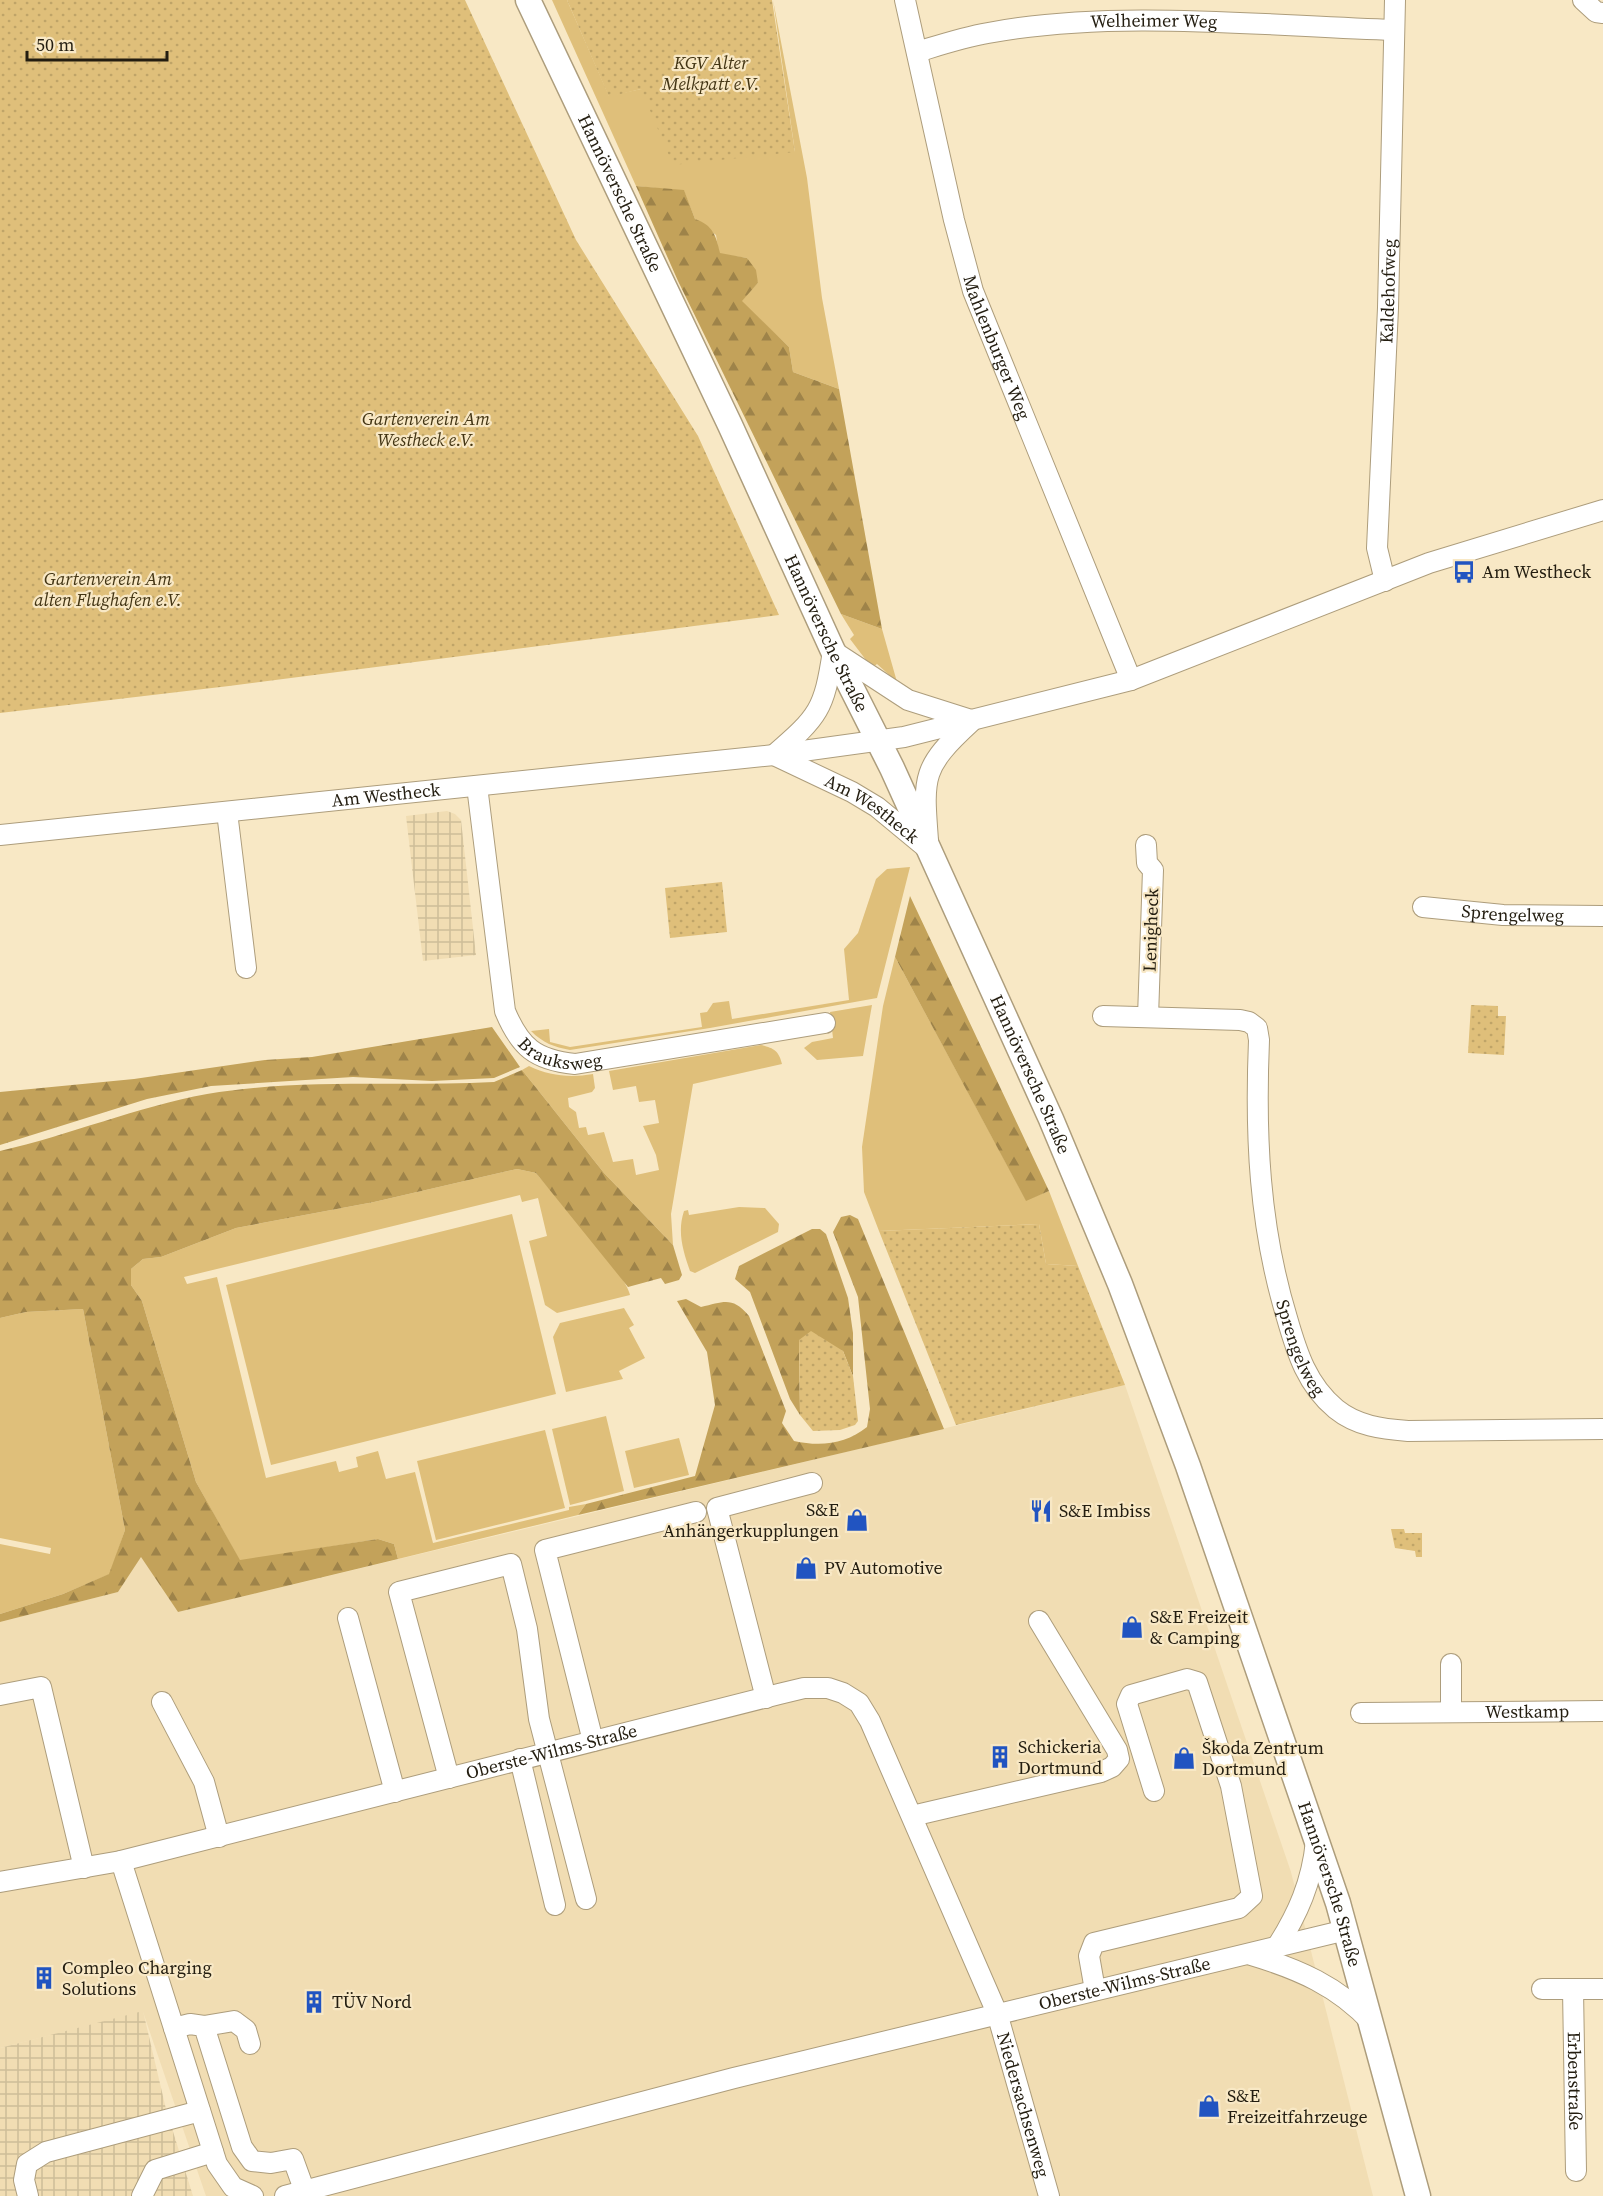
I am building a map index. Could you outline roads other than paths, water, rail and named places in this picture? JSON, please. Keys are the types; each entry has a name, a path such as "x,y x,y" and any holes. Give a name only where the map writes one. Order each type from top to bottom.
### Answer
{"main road":[{"name":"Hannöversche Straße","path":"528,0 730,424 833,651 929,850 1051,1119 1120,1284 1188,1466 1316,1838 1346,1930 1418,2196"}],"street":[{"name":"Mahlenburger Weg","path":"905,0 954,220 977,300 1131,680"},
{"name":"Kaldehofweg","path":"1385,581 1377,548 1388,308 1395,0"},
{"path":"1583,0 1596,12 1603,14"},
{"name":"Welheimer Weg","path":"917,52 986,33 1088,22 1167,21 1394,30"},
{"name":"Am Westheck","path":"0,836 774,755 878,741 973,721 1131,680 1460,553 1603,510"},
{"path":"774,755 805,728 821,708 833,651 908,700 973,721"},
{"name":"Am Westheck","path":"929,850 925,799 929,769 936,756 973,721"},
{"name":"Am Westheck","path":"774,755 852,792 877,807 929,850"},
{"name":"Brauksweg","path":"477,786 505,1011 517,1037 540,1057 575,1064 825,1023"},
{"path":"227,812 246,968"},
{"name":"Lenigheck","path":"1146,845 1147,863 1153,870 1148,1017"},
{"name":"Sprengelweg","path":"1423,908 1503,915 1603,916"},
{"path":"1103,1016 1148,1017"},
{"name":"Sprengelweg","path":"1148,1017 1240,1020 1249,1022 1257,1028 1259,1040 1258,1147 1262,1205 1275,1279 1298,1355 1307,1376 1335,1408 1353,1420 1380,1428 1408,1431 1603,1429"},
{"path":"766,1698 717,1508 812,1483"},
{"path":"593,1741 545,1550 696,1512"},
{"path":"449,1778 399,1592 511,1564 527,1629 539,1719 586,1899"},
{"path":"348,1618 395,1792"},
{"path":"912,1816 1101,1772 1112,1767 1119,1760 1118,1750 1039,1622"},
{"path":"1451,1664 1451,1711"},
{"path":"1095,1990 1089,1956 1095,1943 1239,1908 1252,1896 1231,1786 1197,1682 1187,1680 1131,1695 1127,1704 1154,1791"},
{"path":"0,1695 41,1687 84,1868"},
{"name":"Oberste-Wilms-Straße","path":"0,1882 121,1861 804,1688 828,1688 843,1693 859,1703 870,1721 998,2013"},
{"path":"162,1702 204,1782 219,1837"},
{"name":"Westkamp","path":"1361,1713 1603,1711"},
{"path":"520,1760 555,1905"},
{"path":"1276,1948 1296,1915 1306,1891 1313,1869 1316,1838"},
{"path":"121,1861 213,2152 228,2182 233,2187 253,2196"},
{"name":"Oberste-Wilms-Straße","path":"285,2196 734,2078 998,2013 1251,1955 1346,1930"},
{"path":"1251,1955 1316,1978 1355,2005 1372,2024"},
{"path":"1542,1989 1603,1989"},
{"name":"Erbenstraße","path":"1573,1989 1576,2171"},
{"name":"Niedersachsenweg","path":"998,2013 1049,2196"},
{"path":"174,2028 190,2024 204,2026 234,2021 246,2030 250,2044"},
{"path":"204,2026 242,2147 252,2161 271,2163 293,2158 305,2192"},
{"path":"28,2196 24,2180 27,2164 46,2152 200,2110"},
{"path":"142,2196 155,2170 213,2152"}],"place":[{"name":"Am Westheck","path":"1464,572"},
{"name":"S&E Imbiss","path":"1041,1511"},
{"name":"S&E Anhängerkupplungen","path":"857,1520"},
{"name":"PV Automotive","path":"806,1568"},
{"name":"S&E Freizeit & Camping","path":"1132,1627"},
{"name":"Schickeria Dortmund","path":"1000,1757"},
{"name":"Škoda Zentrum Dortmund","path":"1184,1758"},
{"name":"Compleo Charging Solutions","path":"44,1978"},
{"name":"TÜV Nord","path":"314,2002"},
{"name":"S&E Freizeitfahrzeuge","path":"1209,2106"}],"park label":[{"name":"KGV Alter Melkpatt e.V.","path":"711,73"},
{"name":"Gartenverein Am Westheck e.V.","path":"426,429"},
{"name":"Gartenverein Am alten Flughafen e.V.","path":"108,589"}]}
